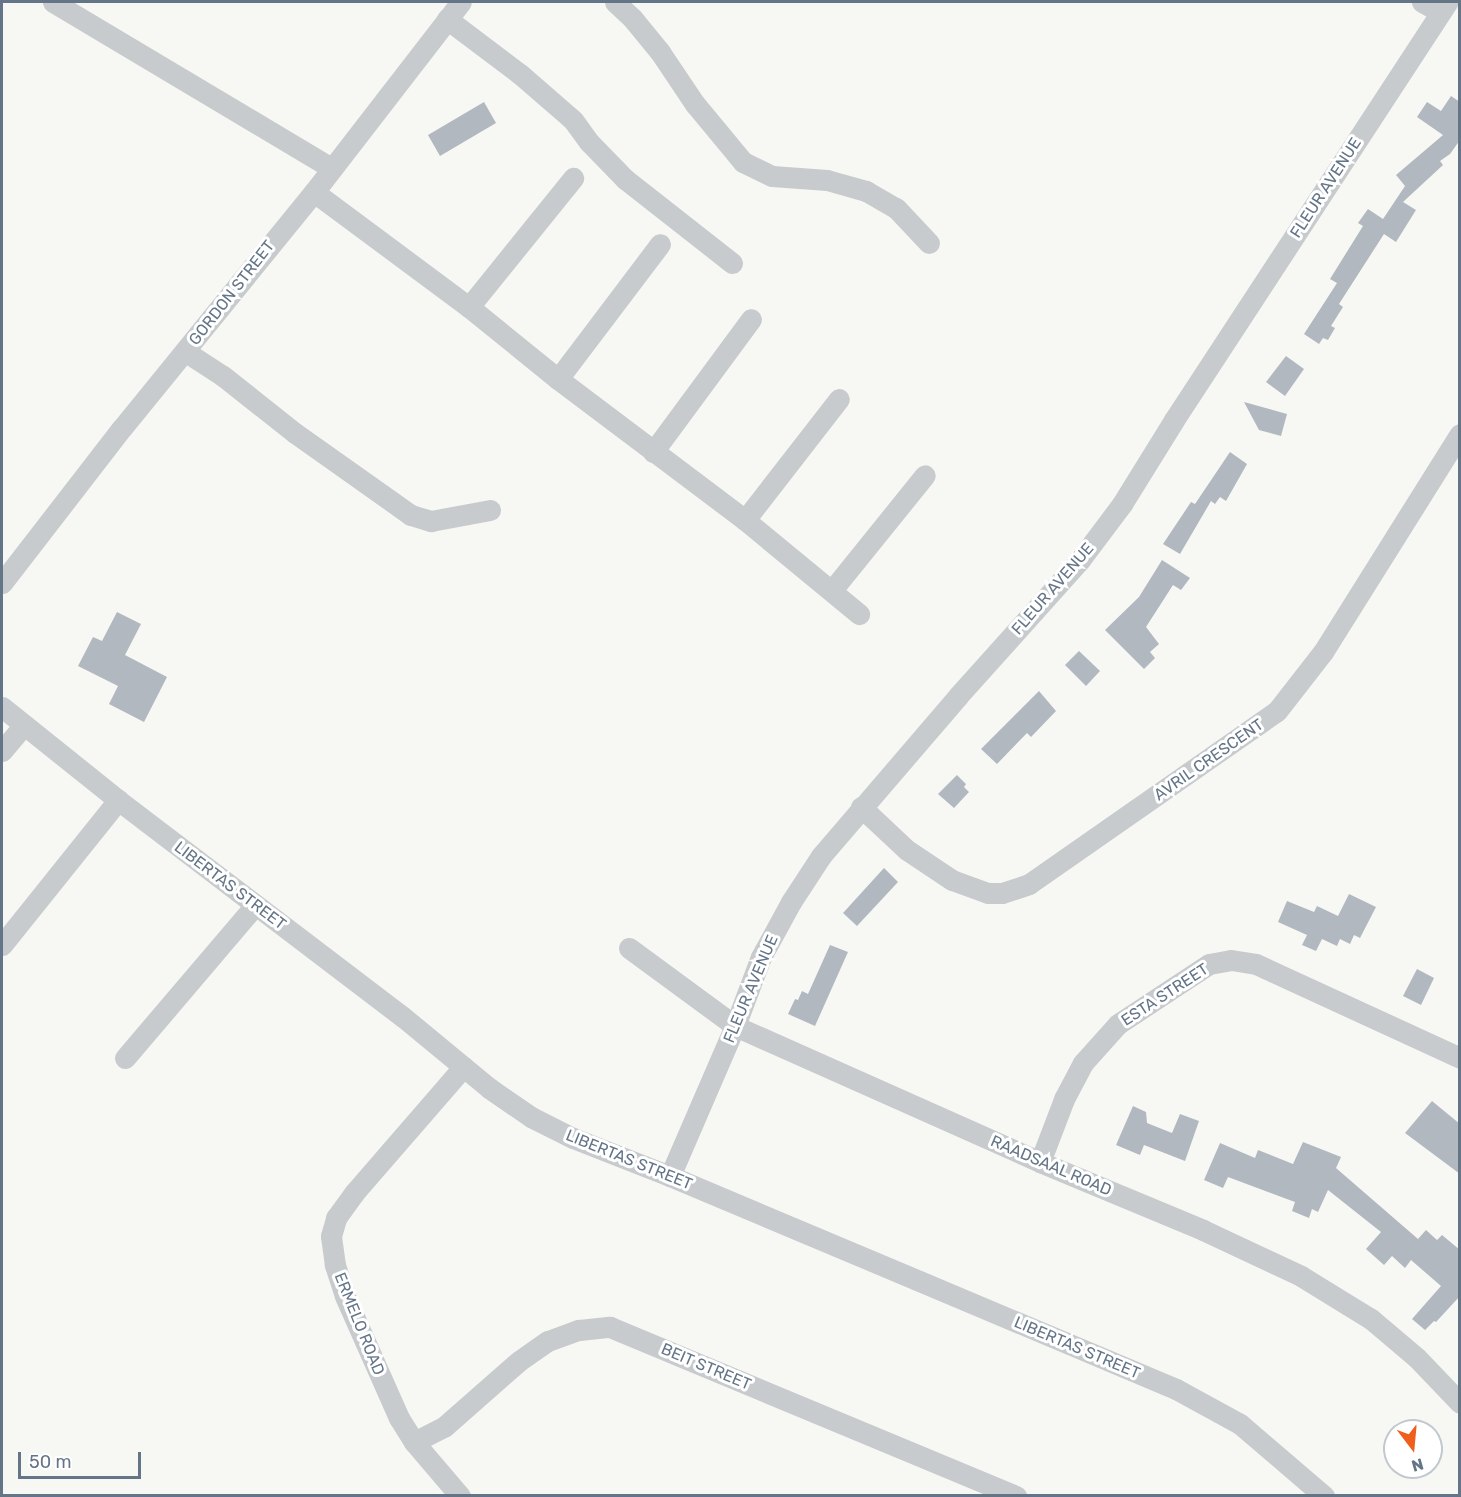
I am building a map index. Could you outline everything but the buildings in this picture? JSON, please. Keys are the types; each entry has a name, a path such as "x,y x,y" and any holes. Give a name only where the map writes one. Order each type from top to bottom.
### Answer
{"street":[{"path":"53,2 332,168"},
{"name":"GORDON STREET","path":"2,583 122,428 314,192 460,2"},
{"path":"615,2 647,35 695,105 743,162 772,176 827,180 866,191 896,208 929,243"},
{"path":"1422,2 1445,7"},
{"name":"FLEUR AVENUE","path":"670,1176 735,1026 761,957 791,902 821,856 861,807 1080,561 1122,504 1180,410 1445,7"},
{"path":"447,19 520,74 573,120 589,142 625,179 732,263"},
{"path":"470,307 573,178"},
{"path":"314,192 470,307 558,379 833,589 859,614"},
{"path":"558,379 660,244"},
{"path":"654,452 751,319"},
{"path":"186,352 223,376 313,446 411,515 431,521 490,510"},
{"path":"745,520 838,399"},
{"name":"AVRIL CRESCENT","path":"861,807 907,850 952,880 988,893 1002,892 1029,884 1245,736 1277,711 1323,652 1460,434"},
{"path":"833,589 925,475"},
{"name":"LIBERTAS STREET","path":"2,706 118,800 531,1117 573,1138 670,1176 1176,1389 1240,1424 1324,1496"},
{"path":"2,751 24,724"},
{"path":"2,945 118,800"},
{"path":"125,1058 255,905"},
{"name":"RAADSAAL ROAD","path":"629,948 735,1026 1040,1162 1203,1230 1301,1276 1371,1319 1417,1358 1460,1403"},
{"name":"ESTA STREET","path":"1040,1162 1064,1099 1083,1063 1118,1024 1209,964 1231,960 1256,964 1460,1058"},
{"name":"ERMELO ROAD","path":"460,1496 414,1442 399,1418 345,1296 335,1265 331,1236 336,1218 354,1193 463,1067"},
{"name":"BEIT STREET","path":"414,1442 444,1425 519,1361 548,1341 579,1330 610,1327 1016,1496"}]}
